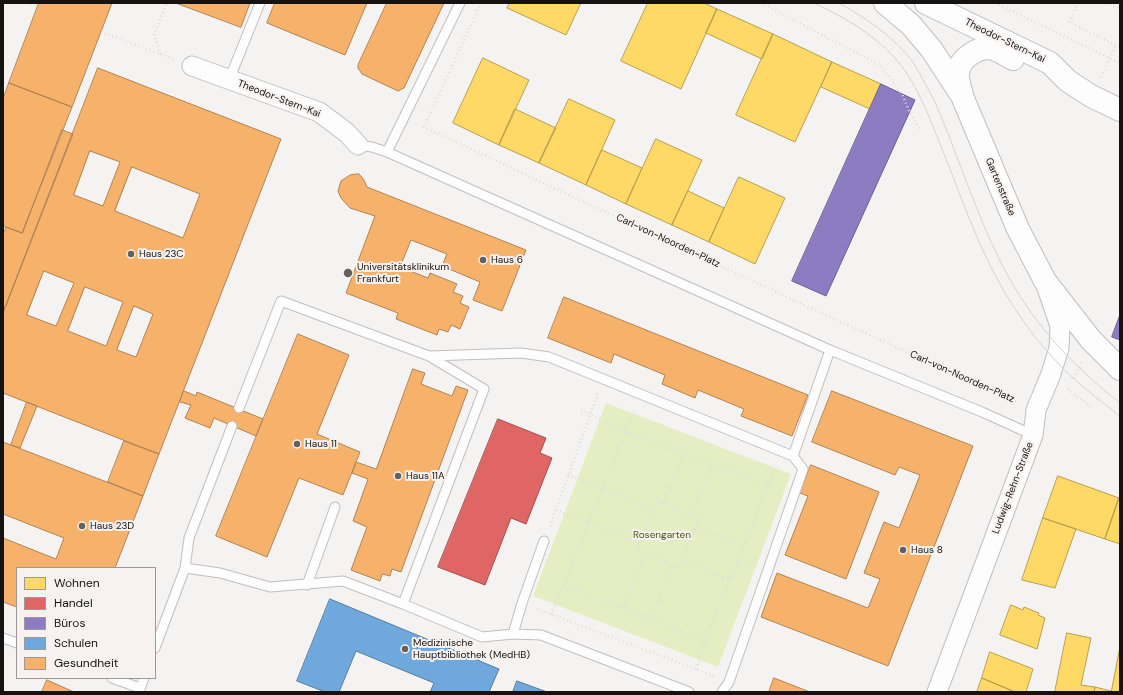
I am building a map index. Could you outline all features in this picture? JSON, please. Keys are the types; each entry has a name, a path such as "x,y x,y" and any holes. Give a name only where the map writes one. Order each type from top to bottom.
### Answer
{"main road":[{"name":"Gartenstraße","path":"885,3 911,25 932,50 962,96 1018,229 1045,281 1091,340 1120,369"},
{"name":"Theodor-Stern-Kai","path":"926,3 1050,63 1068,81 1091,96 1120,110"},
{"path":"962,96 958,74 960,66 966,58 975,51 985,48 993,49 1045,74 1068,81"}],"street":[{"name":"Theodor-Stern-Kai","path":"192,66 319,112 346,132 358,145"},
{"name":"Ludwig-Rehn-Straße","path":"937,692 1033,435 1036,410 1051,374 1059,348 1060,326 1045,281"}],"lane":[{"path":"229,80 260,3"},
{"path":"387,152 460,3"},
{"path":"358,145 372,147 387,152 830,350 1033,435"},
{"path":"239,408 281,301 429,356 484,389 403,604"},
{"path":"793,456 830,350"},
{"path":"429,356 521,353 549,356 793,456 803,469 729,682 722,692"},
{"path":"156,645 185,568 189,538 232,426"},
{"path":"307,584 335,507"},
{"path":"514,634 522,603 544,541"},
{"path":"185,568 220,573 270,587 343,581 482,637 514,634 540,635 689,692"},
{"path":"3,638 16,643"},
{"path":"114,679 139,690 144,679"}],"path":[{"path":"27,3 38,7"},
{"path":"161,54 154,35 166,5 165,3"},
{"name":"Carl-von-Noorden-Platz","path":"480,3 424,127 819,312 1036,410"},
{"path":"761,3 880,65 902,94 910,113 920,130"},
{"path":"995,3 1120,63"},
{"path":"1078,3 1069,22 1120,47"},
{"path":"1106,3 1120,9"},
{"path":"101,32 192,66"},
{"path":"1101,77 1116,45"},
{"path":"1091,340 1084,360 1067,388 1091,407"},
{"path":"544,541 603,378"},
{"path":"551,614 642,394"},
{"path":"581,410 626,432 768,485"},
{"path":"664,503 684,454"},
{"path":"692,515 712,464"},
{"path":"696,670 705,641 774,473"},
{"path":"568,475 654,510"},
{"path":"658,501 664,503 699,519 678,568 637,549 658,501"},
{"path":"556,510 640,543"},
{"path":"696,528 744,546"},
{"path":"624,608 645,553"},
{"path":"682,560 730,580"},
{"path":"650,619 673,565"},
{"path":"564,584 705,641"},
{"path":"522,603 729,682"}],"green space":[{"name":"Rosengarten","path":"606,403 791,474 718,667 533,596"}],"building: Wohnen":[{"path":"510,3 581,3 566,35 507,8"},
{"path":"648,3 704,3 717,9 681,89 621,61"},
{"path":"717,9 773,34 762,59 706,33"},
{"path":"773,34 832,62 795,142 736,115"},
{"path":"483,58 529,80 499,145 453,123"},
{"path":"832,62 881,84 870,109 821,87"},
{"path":"569,99 615,120 586,185 539,163"},
{"path":"515,109 556,128 539,163 499,145"},
{"path":"656,139 702,160 672,225 626,204"},
{"path":"602,150 642,168 626,204 586,185"},
{"path":"739,177 785,198 755,264 709,242"},
{"path":"688,191 724,208 709,242 672,225"},
{"path":"1058,476 1119,498 1105,539 1043,518"},
{"path":"1120,498 1120,544 1105,539"},
{"path":"1043,518 1076,529 1055,588 1022,580"},
{"path":"1011,605 1023,610 1024,607 1039,613 1038,615 1045,618 1037,649 1000,635"},
{"path":"1067,633 1091,638 1081,685 1095,687 1094,692 1055,692"},
{"path":"1120,647 1120,692 1094,692 1095,687 1111,691"},
{"path":"990,652 1033,669 1026,692 1015,692 982,678"},
{"path":"982,678 1015,692 977,692"}],"building: Handel":[{"path":"498,419 546,438 540,453 552,458 526,524 511,518 485,585 438,567"}],"building: Büros":[{"path":"881,84 915,100 826,296 792,281"},
{"path":"1120,315 1120,340 1112,337"}],"building: Schulen":[{"path":"330,599 499,669 489,692 430,692 434,683 356,651 339,692 325,692 297,681"},
{"path":"517,681 547,692 513,692"}],"building: Gesundheit":[{"path":"39,3 112,3 72,107 9,83"},
{"path":"176,3 250,3 241,27"},
{"path":"275,3 367,3 345,55 267,23"},
{"path":"387,3 444,3 404,88 398,91 362,74 358,68 358,65"},
{"name":"Haus 23C","path":"98,68 281,139 159,454 3,393 3,313","holes":["90,151 120,162 103,206 74,195","132,167 200,194 183,238 115,211","44,271 74,283 56,326 27,315","85,287 123,302 106,346 68,331","134,306 153,314 136,357 117,350"]},
{"path":"9,83 72,107 22,233 3,226 3,99"},
{"path":"62,130 73,134 3,313 3,234 6,227 22,233"},
{"name":"Haus 6","path":"359,174 367,187 526,250 502,311 473,300 480,282 442,266 447,254 411,240 400,267 428,278 430,273 457,284 453,292 463,296 460,303 469,307 460,329 451,325 448,332 439,329 437,335 396,319 398,313 346,293 375,216 350,208 341,198 338,191 341,181 350,175"},
{"path":"564,297 808,395 792,436 741,416 744,409 698,390 695,398 662,384 665,375 614,354 611,363 548,338"},
{"name":"Haus 11","path":"298,334 349,355 317,434 360,452 343,495 299,478 267,557 216,536"},
{"name":"Haus 11A","path":"413,369 425,373 421,384 452,396 456,386 468,390 401,572 392,569 390,576 382,574 380,581 351,570 367,527 353,521 368,479 352,473 356,462 376,469"},
{"path":"184,391 196,396 197,392 263,419 256,436 214,418 210,428 185,418 191,405 180,402"},
{"name":"Haus 8","path":"832,391 973,446 888,666 761,617 777,573 868,608 880,579 864,573 884,522 899,528 920,475 899,467 895,475 812,442"},
{"path":"27,402 37,406 20,448 11,445"},
{"path":"124,441 159,454 143,496 108,482"},
{"name":"Haus 23D","path":"3,442 143,496 115,567 16,567 16,607 3,602 3,538 56,559 64,538 3,514"},
{"path":"811,465 879,492 846,579 785,555 808,496 800,493"},
{"path":"774,678 810,692 769,692"},
{"path":"47,680 74,692 42,692"}],"tram line":[{"path":"814,3 846,19 876,40 902,66 921,98 977,237 1012,305 1037,340 1063,369 1120,416"},
{"path":"839,3 859,15 888,36 913,62 935,102 983,223 1001,263 1025,304 1038,322 1068,356 1101,388 1120,403"}],"place":[{"name":"Haus 23C","path":"131,254"},
{"name":"Haus 6","path":"483,260"},
{"name":"Universitätsklinikum Frankfurt","path":"348,273"},
{"name":"Haus 11","path":"297,444"},
{"name":"Haus 11A","path":"398,476"},
{"name":"Haus 23D","path":"82,526"},
{"name":"Haus 8","path":"903,550"},
{"name":"Medizinische Hauptbibliothek (MedHB)","path":"405,649"}]}
